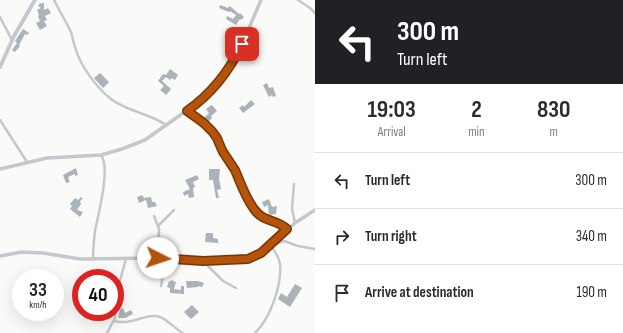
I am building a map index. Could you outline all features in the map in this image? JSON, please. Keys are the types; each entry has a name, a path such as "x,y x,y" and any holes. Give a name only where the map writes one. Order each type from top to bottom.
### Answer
{"main road":[{"path":"0,67 12,40 35,0"}],"street":[{"path":"54,0 70,30 78,56 97,85 111,99 132,110 154,117 166,125"},
{"path":"0,169 57,157 101,155 132,146 145,140 203,100 237,56 261,0"},
{"path":"298,0 315,13"},
{"path":"0,17 12,40"},
{"path":"187,111 200,120 213,133 234,169 245,195 254,210 261,217 273,220 287,229"},
{"path":"0,120 27,163"},
{"path":"93,259 95,230 105,175 104,158 101,155"},
{"path":"294,184 292,209 295,223"},
{"path":"158,226 174,210"},
{"path":"0,256 14,252 33,252 80,259 158,258 203,261 248,259 261,253 287,229 315,210"},
{"path":"154,216 158,226 158,258"},
{"path":"274,242 279,243 284,241 298,246 315,249"},
{"path":"255,333 267,317 274,300 280,277 280,263 276,252 270,245"},
{"path":"107,333 114,322 116,295 126,259"},
{"path":"162,286 166,259"},
{"path":"203,261 223,281 236,288"},
{"path":"114,322 133,322 153,316 163,319 182,333"},
{"path":"258,330 261,333"}],"building":[{"path":"40,3 44,3 44,10 48,8 51,13 45,16 47,20 44,21 47,26 40,30 36,23 40,21 37,10 41,8 38,6"},
{"path":"220,5 228,8 229,6 231,7 244,17 241,20 240,19 236,25 226,19 227,16 233,19 236,15 230,11 229,12 219,8"},
{"path":"23,29 29,33 27,35 25,34 19,45 20,46 15,52 12,50 17,43 15,41"},
{"path":"170,69 178,75 175,80 172,78 170,80 166,77 162,81 171,89 166,95 160,90 164,86 158,81 163,74 166,75"},
{"path":"100,73 109,82 103,88 94,78"},
{"path":"267,83 269,88 273,87 276,96 273,97 272,95 269,97 263,85"},
{"path":"251,100 255,104 243,113 239,108 243,105 244,107"},
{"path":"212,105 217,111 211,116 212,118 207,123 203,119 209,113 206,109"},
{"path":"76,168 78,175 75,176 75,174 68,177 70,182 66,183 63,175"},
{"path":"209,169 220,169 219,179 221,189 217,190 219,198 216,198 213,180 209,180"},
{"path":"197,175 199,179 193,182 195,187 193,188 194,197 189,198 188,194 184,196 183,192 190,189 185,180"},
{"path":"142,195 144,198 151,197 152,202 155,202 157,206 148,208 146,200 139,203 137,197"},
{"path":"81,197 83,198 80,201 81,204 77,210 83,212 80,217 70,209 72,206 70,204 75,198 78,200"},
{"path":"269,199 272,207 277,206 276,214 269,215 268,205 264,207 262,202"},
{"path":"206,233 213,233 213,238 218,239 218,243 205,242"},
{"path":"171,280 176,282 174,289 181,290 181,286 184,286 184,294 170,293 170,288 167,287 169,281 170,282"},
{"path":"186,281 198,281 204,283 202,287 198,286 187,288"},
{"path":"295,284 302,288 290,307 278,299 281,293 287,297"},
{"path":"192,305 199,312 191,319 184,312"},
{"path":"124,310 125,313 131,310 133,314 125,318"}],"route":[{"path":"158,258 203,261 248,259 261,253 287,229 273,220 261,217 254,210 242,189 234,169 222,151 213,133 200,120 187,111 203,100 211,91 237,56 242,44"}]}
